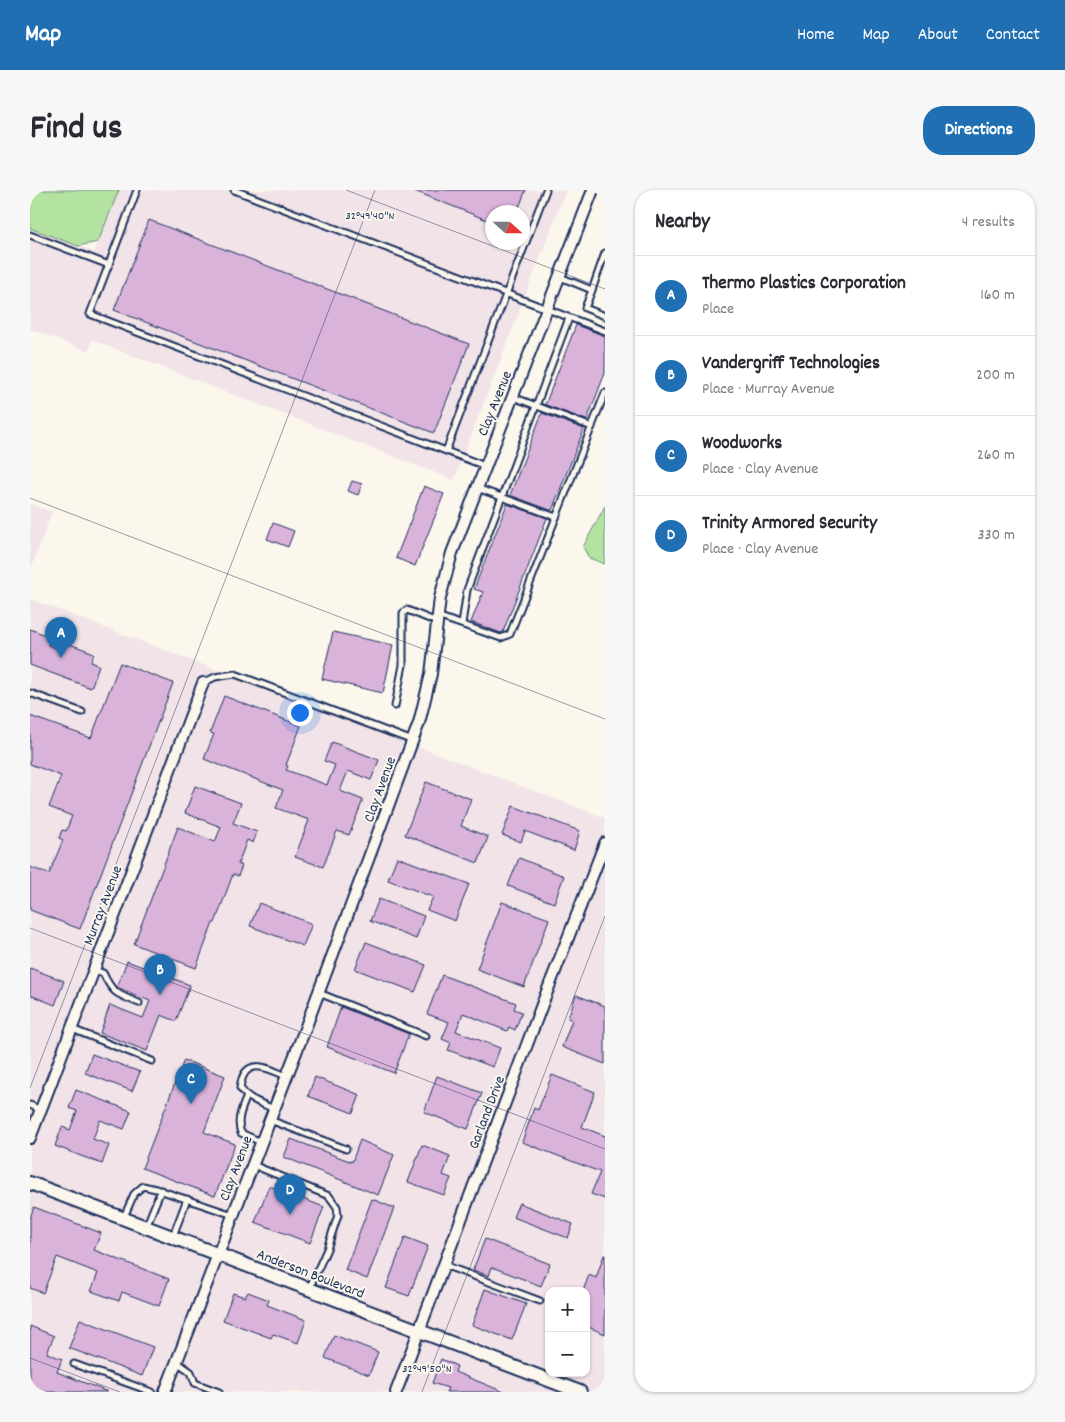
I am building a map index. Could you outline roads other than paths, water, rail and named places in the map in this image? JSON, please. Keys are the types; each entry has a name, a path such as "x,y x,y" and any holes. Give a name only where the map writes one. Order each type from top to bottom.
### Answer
{"street":[{"name":"Clay Avenue","path":"165,1392 413,741 429,686 437,619 447,569 485,466 593,190"},
{"name":"Murray Avenue","path":"30,1138 203,683"},
{"name":"Garland Drive","path":"396,1392 605,843"},
{"name":"Anderson Boulevard","path":"30,1183 580,1392"}],"lane":[{"path":"137,190 90,314 485,466"},
{"path":"234,190 605,331"},
{"path":"446,451 546,190"},
{"path":"30,235 109,265"},
{"path":"605,253 585,308 605,316"},
{"path":"560,277 592,290"},
{"path":"462,624 467,590 569,318"},
{"path":"394,706 403,665 402,614 406,610 462,624 501,638 510,634 605,393"},
{"path":"512,397 592,427"},
{"path":"477,488 556,517"},
{"path":"203,683 215,677 235,674 413,741"},
{"path":"30,694 82,712"},
{"path":"94,970 103,973 116,993 138,1003"},
{"path":"318,993 426,1036"},
{"path":"72,1029 152,1061"},
{"path":"274,1109 247,1096 240,1088 241,1078 251,1067 262,1066 286,1076"},
{"path":"247,1096 240,1115 240,1130 241,1133 261,1142"},
{"path":"30,1105 41,1110"},
{"path":"270,1120 346,1149"},
{"path":"252,1164 329,1196 337,1207 338,1215 327,1249 309,1290"},
{"path":"123,1218 134,1194 143,1186 161,1190 233,1215"},
{"path":"146,1227 161,1190"},
{"path":"172,1237 187,1199"},
{"path":"444,1265 540,1301"},
{"path":"176,1362 191,1372 196,1384 219,1392"},
{"path":"74,1364 152,1392"}],"place":[{"name":"Thermo Plastics Corporation","path":"61,658"},
{"name":"Vandergriff Technologies","path":"160,995"},
{"name":"Woodworks","path":"191,1104"},
{"name":"Trinity Armored Security","path":"290,1215"}]}
